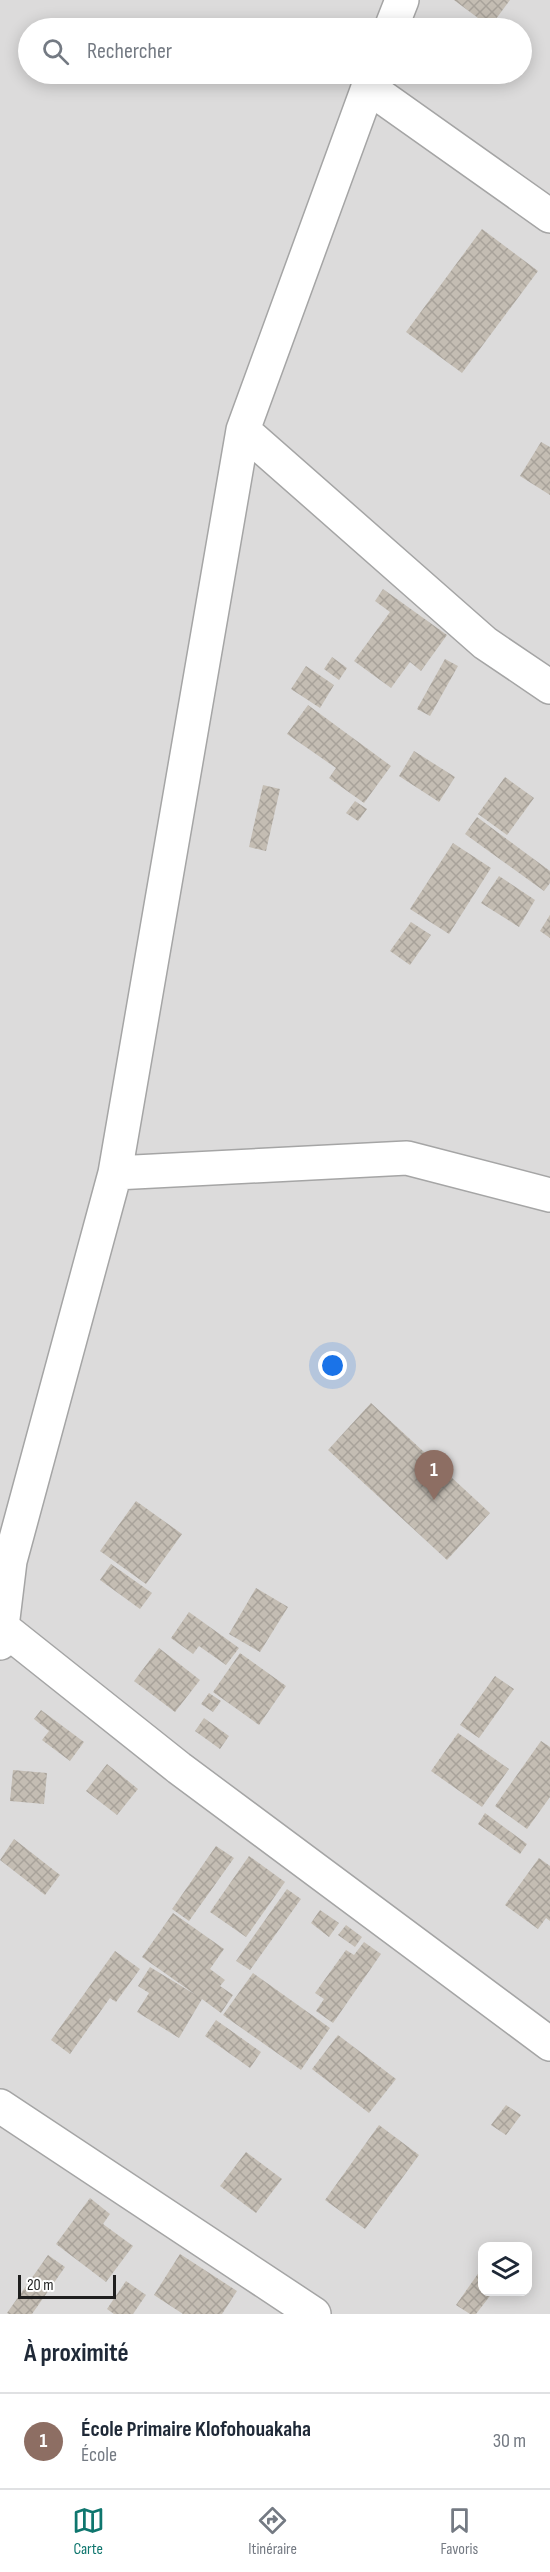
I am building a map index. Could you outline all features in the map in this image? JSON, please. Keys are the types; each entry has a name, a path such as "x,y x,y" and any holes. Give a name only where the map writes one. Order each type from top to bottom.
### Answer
{"street":[{"path":"395,18 402,0"},
{"path":"369,84 243,430 115,1173 5,1560 2,1635 550,2044"},
{"path":"375,84 550,216"},
{"path":"243,430 485,643 550,687"},
{"path":"115,1173 407,1158 550,1195"},
{"path":"0,2106 314,2314"}],"shaded area":[{"path":"0,0 550,0 550,2314 0,2314"}],"building":[{"path":"454,0 510,0 497,18 478,18"},
{"path":"482,229 538,271 462,373 406,332"},
{"path":"541,442 550,447 550,495 520,476"},
{"path":"383,589 447,635 421,671 410,662 391,688 354,661 390,612 375,601"},
{"path":"332,657 347,668 339,680 324,669"},
{"path":"445,659 458,666 430,716 417,709"},
{"path":"306,666 334,685 320,708 291,689"},
{"path":"308,705 391,766 364,803 329,778 336,768 287,734"},
{"path":"414,751 455,777 439,802 399,776"},
{"path":"505,777 534,798 507,835 478,814"},
{"path":"263,785 280,789 266,851 249,847"},
{"path":"355,801 367,809 358,821 346,813"},
{"path":"477,817 550,871 550,883 544,891 465,834"},
{"path":"453,843 491,868 449,934 410,909"},
{"path":"499,876 535,900 519,927 481,903"},
{"path":"550,915 550,938 540,931"},
{"path":"411,922 431,935 410,965 390,951"},
{"path":"371,1403 490,1513 447,1560 328,1450"},
{"path":"136,1501 182,1534 146,1584 100,1551"},
{"path":"111,1564 152,1593 140,1609 100,1580"},
{"path":"256,1588 288,1607 260,1652 229,1634"},
{"path":"189,1612 239,1648 226,1665 199,1646 193,1654 171,1638"},
{"path":"159,1648 200,1680 175,1712 134,1681"},
{"path":"240,1653 286,1686 259,1725 213,1692"},
{"path":"495,1676 514,1689 479,1738 460,1725"},
{"path":"209,1693 221,1701 213,1712 201,1704"},
{"path":"41,1710 84,1742 70,1761 42,1740 49,1731 34,1719"},
{"path":"204,1718 229,1736 220,1749 195,1731"},
{"path":"458,1733 509,1769 482,1807 431,1771"},
{"path":"541,1741 550,1747 550,1797 527,1829 495,1806"},
{"path":"107,1764 138,1789 117,1815 86,1791"},
{"path":"13,1770 47,1773 44,1804 10,1801"},
{"path":"485,1813 527,1844 520,1854 478,1824"},
{"path":"14,1839 60,1875 45,1895 0,1860"},
{"path":"216,1846 234,1858 189,1921 172,1909"},
{"path":"249,1856 285,1882 246,1937 210,1912"},
{"path":"539,1858 550,1866 550,1921 546,1918 538,1929 505,1905"},
{"path":"287,1889 301,1899 250,1970 236,1961"},
{"path":"320,1910 339,1923 329,1937 311,1923"},
{"path":"173,1913 224,1949 210,1969 225,1980 220,1986 233,1995 221,2013 202,1999 179,2038 137,2012 149,1993 138,1986 150,1967 196,1995 142,1957"},
{"path":"346,1925 362,1937 355,1947 338,1935"},
{"path":"364,1942 381,1954 333,2023 316,2011 324,1999 315,1993 346,1950 354,1955"},
{"path":"115,1951 140,1969 116,2002 110,1998 70,2054 51,2040"},
{"path":"253,1973 330,2028 301,2070 223,2015"},
{"path":"216,2020 261,2052 250,2068 205,2036"},
{"path":"338,2035 396,2079 369,2113 312,2069"},
{"path":"506,2105 521,2115 506,2135 491,2125"},
{"path":"379,2125 419,2155 365,2229 325,2200"},
{"path":"246,2152 282,2179 256,2213 220,2186"},
{"path":"90,2198 110,2214 103,2224 133,2246 106,2282 56,2244"},
{"path":"180,2254 237,2291 222,2314 183,2314 154,2295"},
{"path":"48,2255 65,2267 32,2314 7,2313"},
{"path":"478,2274 478,2296 490,2296 476,2314 470,2314 456,2305"},
{"path":"126,2281 146,2295 133,2314 114,2314 107,2309"}],"place":[{"name":"École Primaire Klofohouakaha","path":"434,1500"}]}
